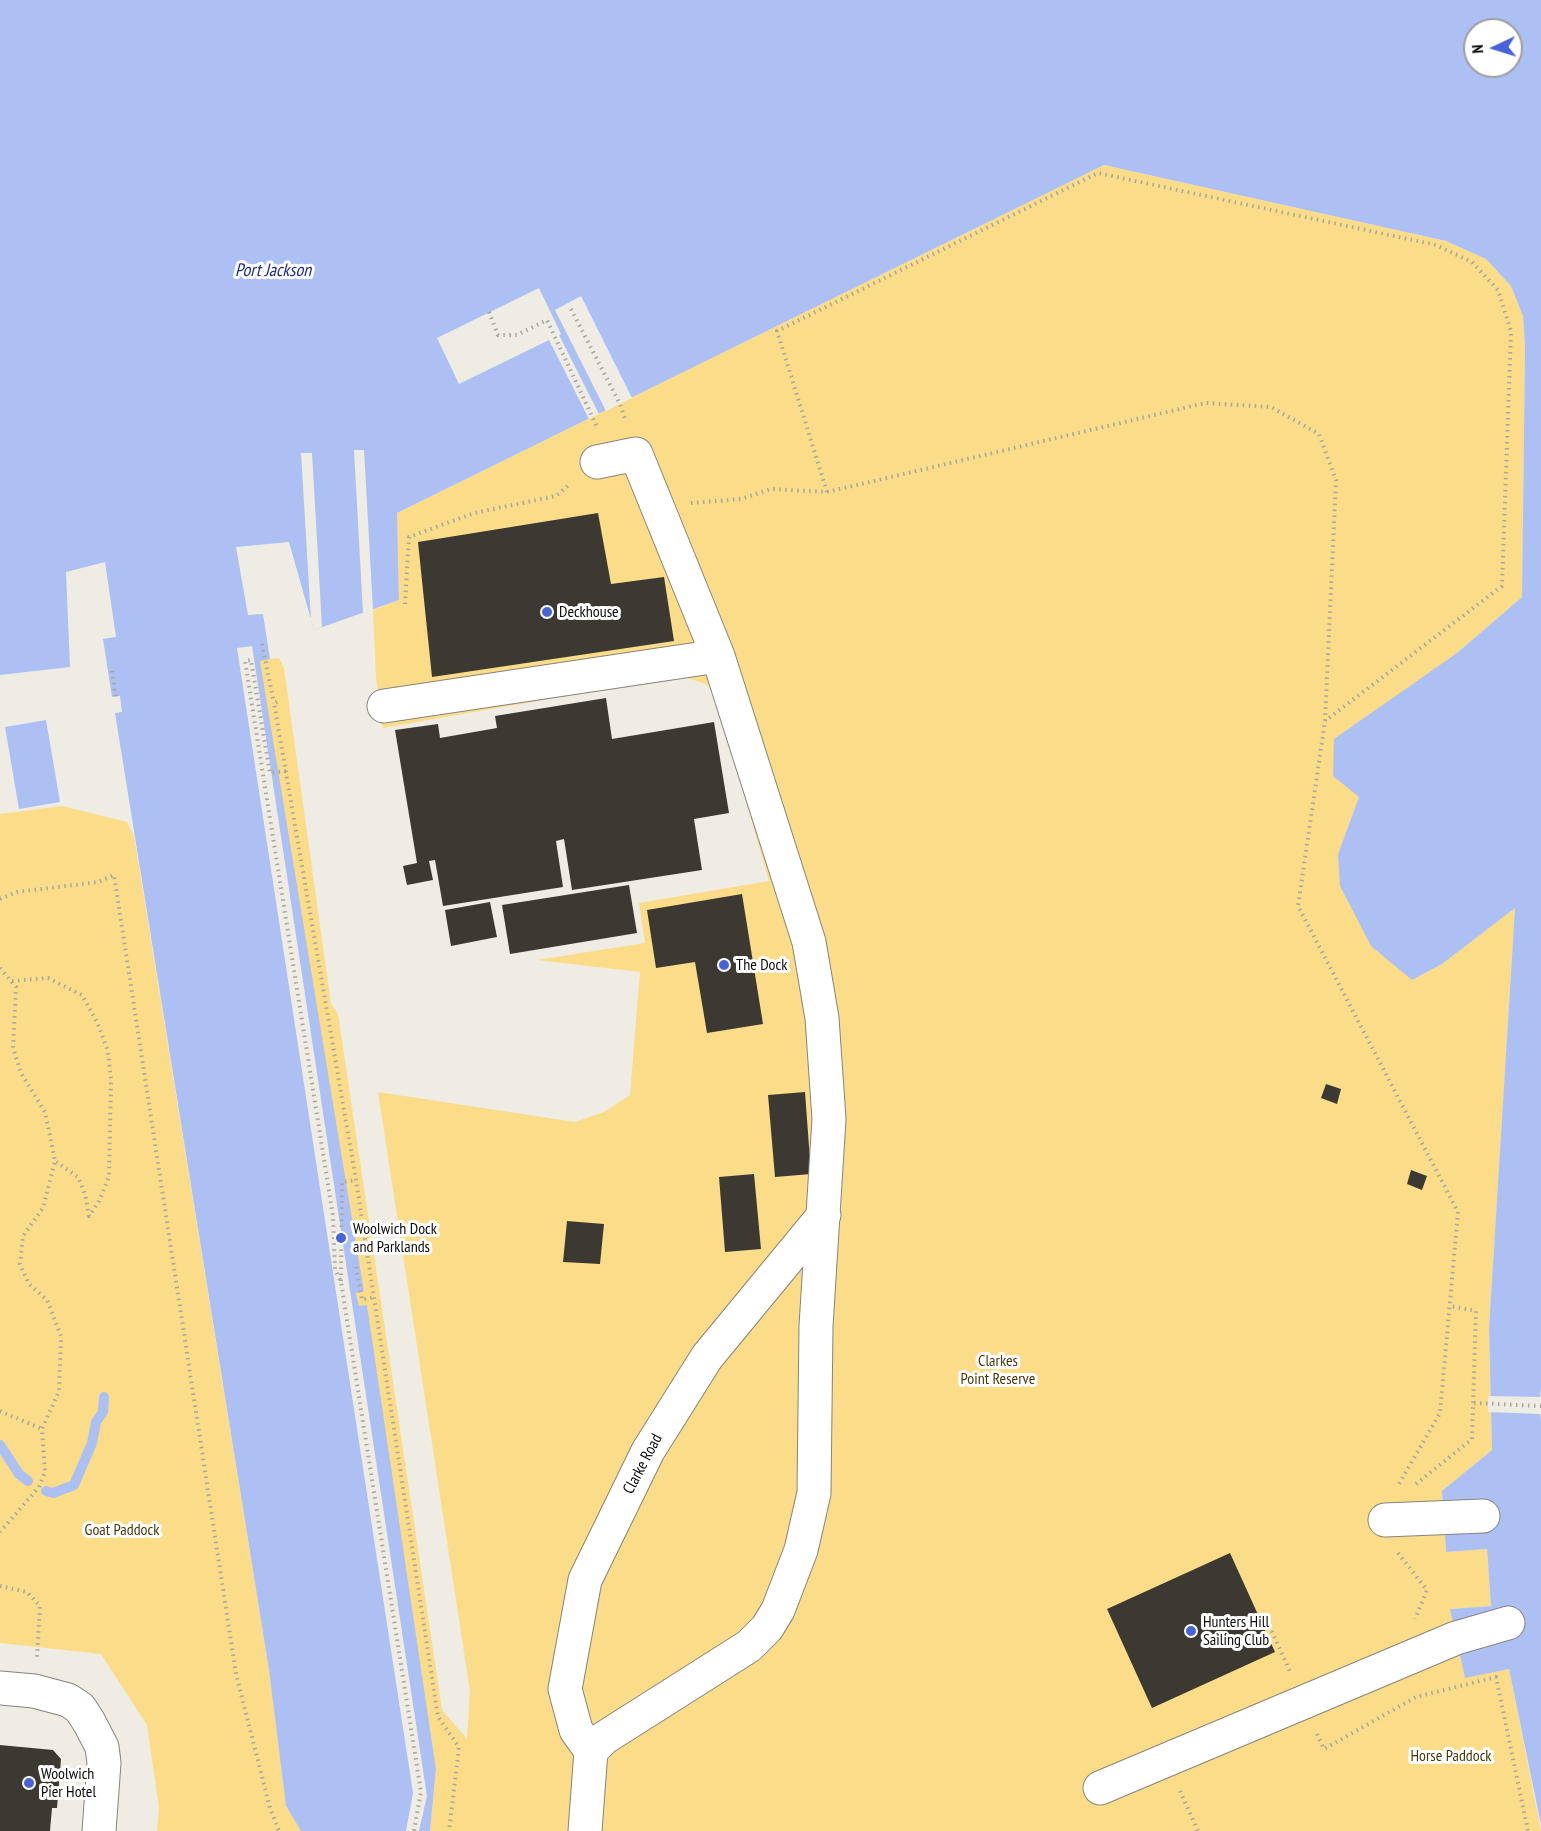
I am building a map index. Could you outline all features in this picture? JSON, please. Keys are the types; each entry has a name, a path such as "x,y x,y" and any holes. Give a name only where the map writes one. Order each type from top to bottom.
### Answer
{"street":[{"path":"585,1831 591,1751 604,1738 749,1646 767,1628 778,1610 801,1550 814,1493 816,1326 829,1119 822,1018 809,942 718,656 636,454 597,462"},
{"path":"384,706 718,656"},
{"name":"Clarke Road","path":"591,1751 576,1730 565,1689 585,1580 648,1451 707,1357 824,1215"},
{"path":"1385,1514 1483,1516"},
{"path":"1100,1788 1455,1638 1508,1623"},
{"path":"0,1688 34,1691 68,1700 80,1708 102,1747 104,1763 99,1831"}],"path":[{"path":"827,492 777,331 1098,173 1436,245 1472,262 1498,290 1511,331 1502,586 1325,721"},
{"path":"571,309 620,404 636,454"},
{"path":"489,312 498,335 517,335 547,320 594,417"},
{"path":"658,507 741,499 771,489 827,492 1205,403 1271,407 1319,434 1335,480 1325,721 1298,906 1458,1212 1440,1413 1385,1514 1385,1536 1428,1590 1415,1617 1419,1653"},
{"path":"405,604 409,537 474,513 556,495 597,462"},
{"path":"262,644 275,703 356,1180 438,1717 459,1747 449,1831"},
{"path":"286,771 270,773 251,660 245,661 333,1216 335,1269 341,1282"},
{"path":"112,671 116,697"},
{"path":"0,899 17,892 98,882 114,875 236,1674 270,1808 279,1831"},
{"path":"0,968 16,987 13,1048 21,1073 45,1112 55,1161 43,1209 22,1236 20,1264 29,1284 47,1300 61,1336 59,1391 42,1429 45,1472 39,1487 0,1532"},
{"path":"11,981 48,978 82,995 97,1022 108,1051 111,1080 109,1177 98,1203 89,1216 85,1194 78,1177 55,1161"},
{"path":"356,1180 342,1182 341,1282 421,1792 414,1831"},
{"path":"356,1268 362,1300 374,1297"},
{"path":"1385,1514 1472,1439 1476,1311 1450,1306"},
{"path":"1474,1403 1541,1406"},
{"path":"0,1411 42,1429"},
{"path":"0,1586 27,1592 40,1606 36,1657"},
{"path":"1267,1620 1324,1749 1416,1697 1496,1677 1528,1831"},
{"path":"1166,1761 1198,1831"}],"green space":[{"name":"Clarkes Point Reserve","path":"1104,165 1446,241 1486,259 1511,286 1523,316 1525,346 1522,597 1457,653 1359,797 1338,854 1412,980 1442,964 1515,907 1489,1328 1492,1450 1442,1491 1446,1552 1487,1549 1491,1606 1451,1609 1465,1677 1509,1669 1541,1831 430,1831 436,1769 367,1306 359,1306 356,1292 364,1291 259,660 279,658 284,668 331,1004 338,1014 442,1710 467,1739 470,1691 378,1092 575,1122 604,1112 630,1095 640,972 537,960 645,943 639,903 769,881 718,704 708,685 685,677 646,682 383,728 376,678 373,610 399,600 397,513"},
{"name":"Goat Paddock","path":"62,806 127,822 134,836 269,1670 286,1806 301,1831 157,1831 159,1808 147,1725 101,1654 0,1643 0,814"}],"water":[{"name":"Port Jackson","path":"0,0 1541,0 1541,1825 1509,1669 1465,1678 1450,1609 1491,1606 1487,1549 1446,1552 1442,1491 1492,1450 1489,1328 1515,908 1442,964 1412,980 1371,946 1340,886 1338,854 1359,797 1333,776 1334,739 1457,653 1522,597 1525,346 1523,316 1511,286 1486,259 1446,241 1104,165 397,513 399,600 314,630 289,542 236,547 248,615 263,614 270,659 260,661 364,1291 356,1293 359,1306 367,1305 436,1769 430,1831 301,1831 286,1806 269,1670 115,713 122,712 120,696 112,697 103,639 116,637 105,562 66,572 70,667 0,675"},
{"path":"46,720 60,802 19,809 5,727"}],"pier":[{"path":"539,288 561,334 559,335 599,414 589,419 549,340 459,384 437,338"},
{"path":"581,296 632,398 606,411 555,310"},
{"path":"354,450 364,450 373,610 363,613"},
{"path":"301,453 312,453 322,627 314,630 311,620"},
{"path":"252,646 427,1796 419,1831 406,1831 413,1793 237,648"},
{"path":"1541,1387 1541,1421 1540,1414 1488,1412 1488,1396 1540,1397"}],"building":[{"name":"Deckhouse","path":"598,513 611,584 664,577 674,641 432,677 418,542"},
{"path":"606,698 612,739 714,722 729,813 694,819 702,870 572,890 564,839 556,841 563,887 443,906 435,860 429,861 433,880 407,885 403,866 417,863 395,730 438,724 440,738 497,728 495,716"},
{"path":"629,885 637,933 510,954 502,905"},
{"name":"The Dock","path":"742,894 763,1024 707,1033 695,962 656,968 647,910"},
{"path":"490,902 497,937 451,946 445,910"},
{"path":"1326,1084 1341,1089 1337,1104 1321,1098"},
{"path":"805,1092 811,1174 775,1177 768,1095"},
{"path":"1411,1170 1427,1176 1422,1190 1407,1184"},
{"path":"754,1174 761,1249 725,1252 719,1177"},
{"path":"567,1221 604,1224 600,1264 563,1262"},
{"name":"Hunters Hill Sailing Club","path":"1230,1553 1275,1652 1152,1708 1107,1609"},
{"name":"Woolwich Pier Hotel","path":"0,1745 53,1750 61,1759 57,1808 52,1808 50,1831 0,1831"}],"waterway":[{"path":"46,1491 53,1493 74,1485 92,1443 96,1422 103,1412 104,1397"},
{"path":"0,1445 19,1474 28,1481"}],"place":[{"name":"Deckhouse","path":"547,612"},
{"name":"The Dock","path":"724,965"},
{"name":"Woolwich Dock and Parklands","path":"341,1238"},
{"name":"Hunters Hill Sailing Club","path":"1191,1631"},
{"name":"Woolwich Pier Hotel","path":"29,1783"}],"park label":[{"name":"Horse Paddock","path":"1451,1756"}]}
